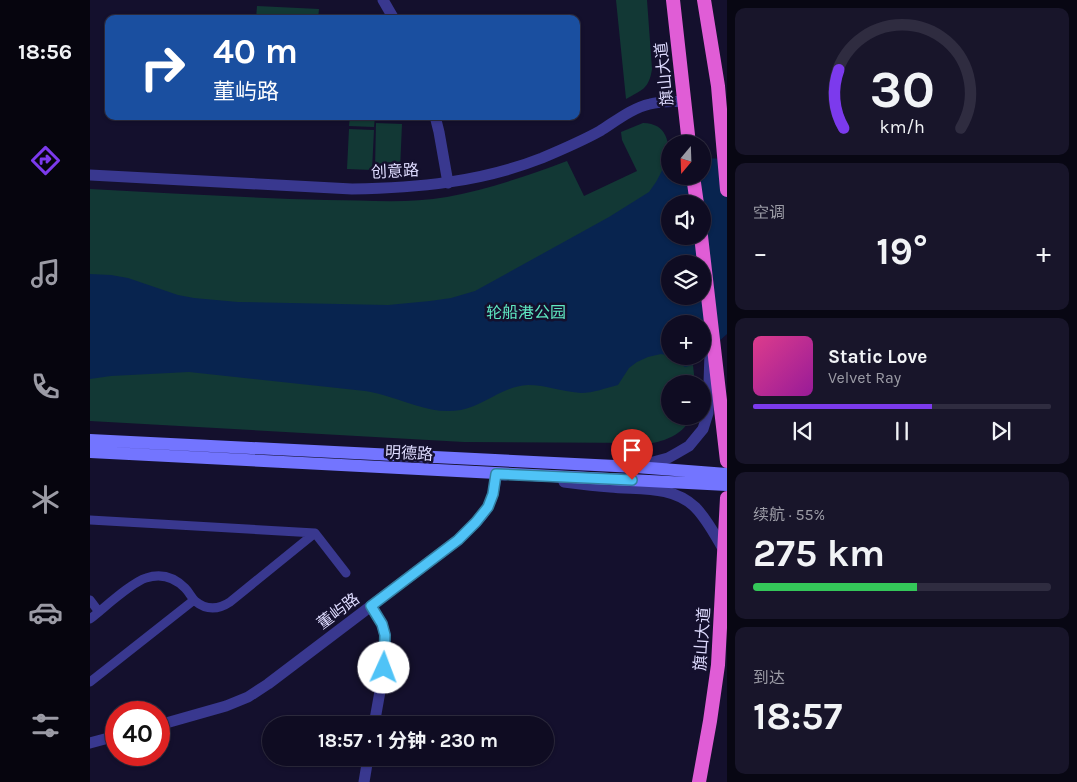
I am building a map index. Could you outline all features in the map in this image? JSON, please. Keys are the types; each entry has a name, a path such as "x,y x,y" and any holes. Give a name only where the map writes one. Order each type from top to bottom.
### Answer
{"highway":[{"name":"旗山大道","path":"673,0 688,135"},
{"path":"704,0 718,86 727,190"},
{"path":"701,245 710,315"},
{"path":"711,324 727,461"},
{"name":"旗山大道","path":"699,782 718,665 727,498"}],"main road":[{"path":"90,440 636,467 727,474"},
{"name":"明德路","path":"90,452 727,485"}],"street":[{"path":"383,0 392,15"},
{"name":"创意路","path":"90,175 352,189 448,183 495,173 542,158 599,132 629,113 651,104 684,101"},
{"path":"436,120 448,183"},
{"path":"636,467 668,458 677,453 689,446 703,429 708,413 710,365"},
{"path":"496,474 610,487 658,490 675,494 694,507 703,516 725,552"},
{"name":"董屿路","path":"170,722 226,706 248,697 268,684 458,540 488,507 493,494 496,474"},
{"path":"90,520 315,533 346,573"},
{"path":"90,619 140,580 156,576 170,577 179,582 194,600 203,606 218,608 225,606 315,533"},
{"path":"90,600 99,612"},
{"path":"90,682 194,600"},
{"path":"371,606 382,624 385,635 384,668 376,716"},
{"path":"90,743 105,739"},
{"path":"364,782 367,766"}],"green space":[{"path":"616,0 647,0 651,76 644,88 626,99"},
{"path":"257,6 319,9 318,15 256,15"},
{"path":"350,120 375,120 374,127 349,126"},
{"path":"376,123 402,124 400,170 375,169"},
{"name":"轮船港公园","path":"643,123 657,127 665,135 661,135 661,185 670,185 670,195 661,195 661,245 670,245 670,255 661,255 661,305 670,305 670,315 661,315 661,365 693,365 694,375 661,375 661,425 687,425 675,435 652,443 464,442 90,421 90,189 296,199 417,200 447,197 478,190 523,177 567,161 584,196 637,171 622,140 621,132"},
{"path":"349,129 374,130 372,170 347,169"}],"water":[{"path":"711,158 727,159 727,334 711,349 711,315 661,315 661,354 637,362 629,368 618,385 581,393 535,385 519,386 470,408 441,411 365,391 189,372 111,376 90,379 90,274 128,278 178,295 238,302 388,305 451,298 475,291 609,217 649,192 661,173 661,185 711,185"}],"route":[{"path":"384,668 385,635 382,624 371,606 458,540 476,522 488,507 493,494 496,474 632,480"}]}
